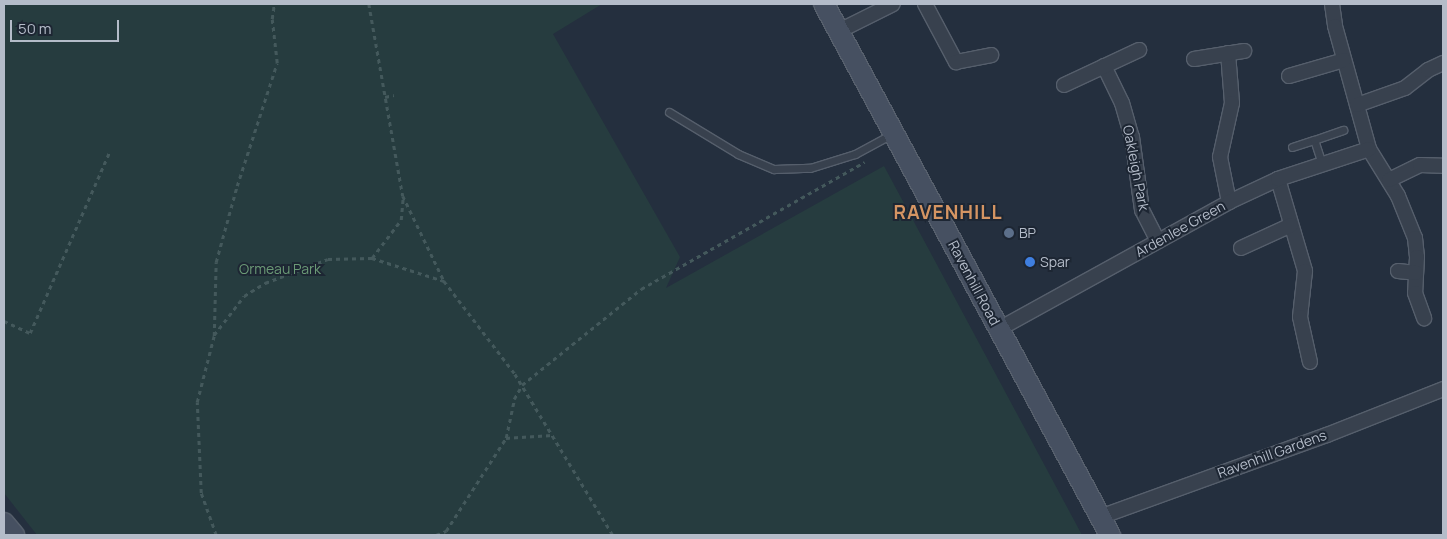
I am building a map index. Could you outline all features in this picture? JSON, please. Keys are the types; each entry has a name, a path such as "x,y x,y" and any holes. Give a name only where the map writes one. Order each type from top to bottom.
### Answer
{"main road":[{"name":"Ravenhill Road","path":"824,4 1110,535"},
{"path":"4,523 14,535"}],"street":[{"path":"839,32 893,4"},
{"path":"925,4 956,62 992,55"},
{"path":"1332,4 1344,60 1369,150 1398,196 1415,238 1418,257 1415,293 1424,318"},
{"path":"1064,85 1139,50"},
{"path":"1194,59 1244,51"},
{"path":"1228,53 1232,103 1220,156 1229,202"},
{"path":"1289,76 1344,60"},
{"path":"1357,105 1405,88 1428,70 1443,63"},
{"name":"Oakleigh Park","path":"1104,66 1122,103 1130,128 1142,210 1158,241"},
{"name":"Ardenlee Green","path":"999,329 1229,202 1278,179 1369,150"},
{"path":"1389,180 1420,165 1443,166"},
{"path":"1278,179 1305,271 1300,317 1310,362"},
{"path":"1241,248 1292,224"},
{"path":"1398,271 1416,274"},
{"name":"Ravenhill Gardens","path":"1100,517 1317,438 1443,389"}],"lane":[{"path":"669,112 738,154 774,169 810,168 855,154 894,133"},
{"path":"1292,147 1343,130"},
{"path":"1314,140 1322,164"}],"path":[{"path":"216,535 201,493 197,402 214,336 216,262 237,186 278,63 272,18 274,4"},
{"path":"369,4 403,196 401,220 372,258"},
{"path":"385,97 394,95"},
{"path":"4,321 30,333 109,153"},
{"path":"436,535 446,531 506,438 514,399 522,385 641,289 869,160"},
{"path":"403,196 444,281 522,385 613,535"},
{"path":"214,336 244,296 265,283 328,259 372,258 444,281"},
{"path":"506,438 553,436"},
{"path":"446,531 447,535"}],"green space":[{"name":"Ormeau Park","path":"4,4 602,4 553,34 680,257 666,288 884,166 1082,535 37,535 4,493"}],"place":[{"name":"BP","path":"1009,233"},
{"name":"Spar","path":"1030,262"}],"district":[{"name":"RAVENHILL","path":"948,213"}]}
